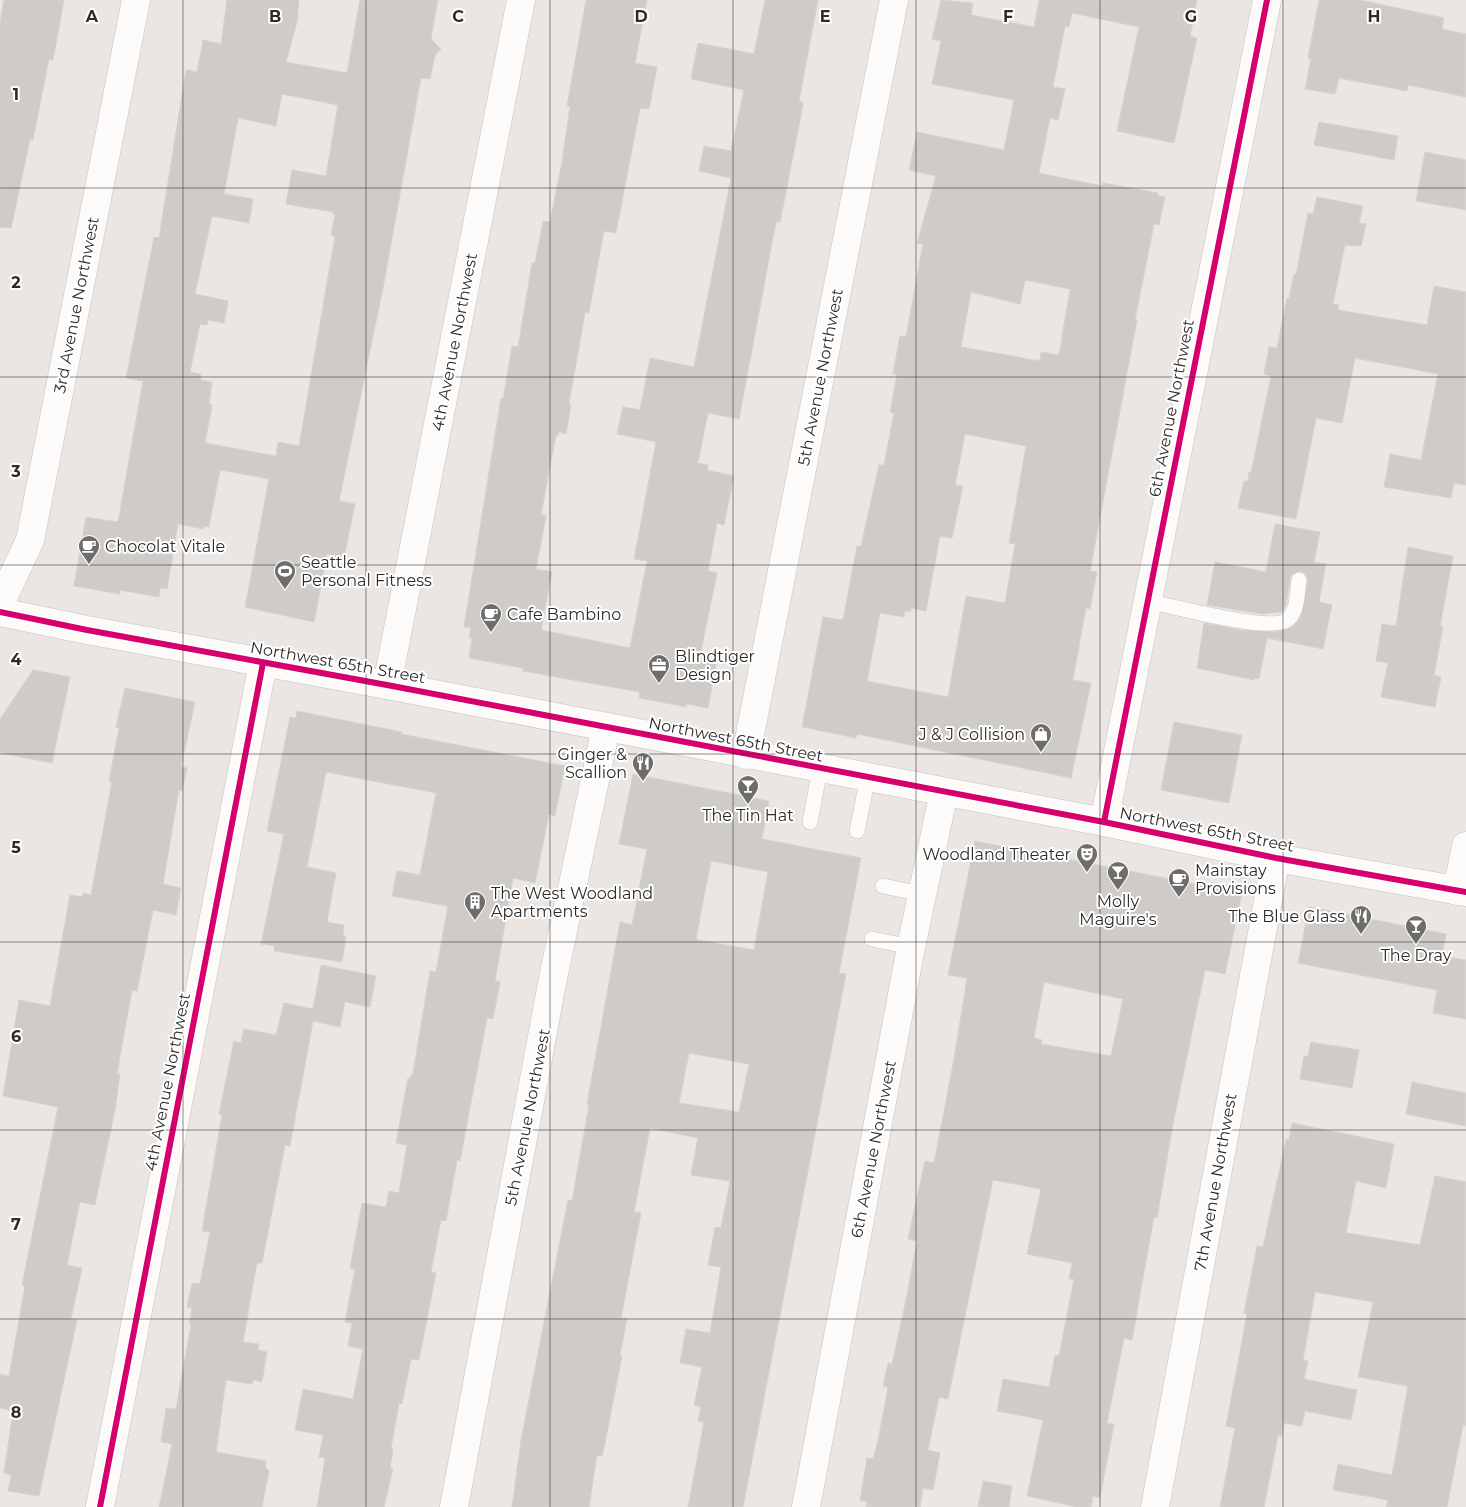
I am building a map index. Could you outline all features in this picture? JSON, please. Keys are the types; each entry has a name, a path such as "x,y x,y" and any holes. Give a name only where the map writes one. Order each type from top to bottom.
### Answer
{"street":[{"name":"3rd Avenue Northwest","path":"0,604 30,540 136,0"},
{"name":"4th Avenue Northwest","path":"387,685 521,0"},
{"name":"5th Avenue Northwest","path":"746,755 894,0"},
{"name":"6th Avenue Northwest","path":"1104,822 1267,0"},
{"name":"Northwest 65th Street","path":"0,612 1104,822 1276,858 1462,891"},
{"name":"4th Avenue Northwest","path":"100,1507 263,663"},
{"name":"5th Avenue Northwest","path":"454,1507 553,978 606,728"},
{"name":"6th Avenue Northwest","path":"806,1507 922,894 944,792"},
{"path":"1462,891 1466,846"},
{"name":"7th Avenue Northwest","path":"1156,1507 1276,858"}],"lane":[{"path":"1147,602 1252,624 1275,625 1287,621 1294,612 1299,580"},
{"path":"810,822 820,769"},
{"path":"858,831 868,778"},
{"path":"883,886 922,894"},
{"path":"872,939 912,947"}],"building":[{"path":"4,0 64,0 53,60 49,59 33,140 30,140 11,228 0,227 0,23"},
{"path":"227,0 299,0 297,22 286,62 347,73 360,0 438,0 431,39 441,49 435,55 430,79 421,78 383,288 339,501 355,504 344,558 327,554 314,622 245,607 269,479 220,470 209,527 204,526 203,529 178,524 167,589 160,588 159,597 120,590 120,594 74,586 86,517 118,522 143,381 126,378 154,237 159,238 186,70 197,72 203,40 221,44","holes":["282,94 338,105 326,176 292,170 286,204 333,212 332,214 335,215 331,235 335,236 299,446 278,442 276,456 205,443 212,405 209,404 212,382 200,380 201,374 190,372 200,324 207,325 208,320 224,323 228,301 195,294 212,216 249,223 253,199 224,194 238,118 276,126"]},
{"path":"586,0 647,0 635,63 657,67 649,109 640,108 616,233 604,231 589,313 585,312 569,404 571,405 566,434 558,432 558,436 556,435 541,515 546,516 536,569 552,572 541,630 630,648 647,561 634,559 656,442 617,434 623,407 640,410 650,358 694,367 731,178 699,171 704,146 731,151 744,90 691,79 698,43 754,54 765,0 818,0 799,101 803,102 800,121 780,222 776,222 739,419 708,413 698,463 708,465 707,470 734,476 724,525 717,523 708,571 717,573 699,661 716,664 708,708 686,704 686,707 639,698 640,692 523,671 523,668 469,658 472,638 469,638 471,628 464,627 501,398 503,399 512,346 518,347 532,263 535,263 543,221 550,222 562,162 570,106 567,106"},
{"path":"941,0 973,3 971,15 1034,27 1039,0 1197,0 1190,36 1197,38 1174,143 1117,131 1139,27 1072,13 1069,27 1065,26 1053,87 1065,89 1058,120 1050,118 1039,173 1102,186 1103,183 1158,193 1158,196 1165,197 1159,225 1154,224 1090,571 1097,572 1090,609 1086,608 1073,680 1091,683 1071,778 857,734 856,738 802,727 823,617 843,620 857,546 861,546 879,465 884,465 894,413 890,412 897,374 893,374 900,336 906,337 923,244 917,243 936,176 909,170 917,132 1004,150 1014,100 932,84 941,41 932,39","holes":["1025,280 1070,289 1059,355 1041,352 1040,361 961,347 971,292 1020,304","965,434 1026,446 1009,543 1015,544 1005,603 966,596 948,697 867,681 880,613 904,617 905,611 910,612 911,608 926,611 940,536 952,538 963,486 955,485"]},
{"path":"1319,0 1360,0 1444,18 1442,29 1466,34 1466,97 1408,85 1407,91 1339,78 1335,94 1305,89 1311,59 1308,58"},
{"path":"1319,122 1398,136 1394,160 1314,145"},
{"path":"1425,152 1466,160 1466,210 1416,201"},
{"path":"1317,197 1363,206 1359,223 1366,224 1361,246 1345,245 1333,304 1339,305 1338,310 1427,325 1434,286 1466,292 1466,485 1454,483 1451,498 1384,487 1390,454 1421,460 1438,374 1355,358 1342,423 1316,418 1296,519 1238,508 1244,481 1248,481 1249,472 1251,473 1271,376 1264,374 1269,347 1277,348 1287,298 1289,299 1294,274 1296,275 1308,213 1313,214"},
{"path":"1275,524 1320,532 1314,562 1326,564 1319,602 1332,605 1323,649 1267,638 1259,679 1255,678 1254,680 1197,668 1204,623 1241,630 1277,632 1293,627 1301,617 1308,581 1305,573 1300,571 1291,575 1286,605 1282,612 1262,614 1207,605 1215,562 1266,572"},
{"path":"1408,547 1453,556 1440,626 1443,626 1434,675 1441,677 1435,707 1381,697 1388,663 1376,661 1382,624 1396,626"},
{"path":"33,670 70,677 52,763 0,753 0,719"},
{"path":"125,688 195,702 181,767 187,768 182,791 179,790 163,884 181,888 176,915 153,910 137,991 132,990 117,1074 120,1074 115,1110 95,1205 80,1202 67,1265 82,1268 71,1319 77,1320 39,1496 8,1491 11,1475 4,1473 13,1411 0,1408 0,1374 9,1376 25,1286 22,1285 58,1107 3,1096 19,1000 50,1006 70,895 83,897 83,893 91,895 112,782 109,781 119,728 116,727"},
{"path":"297,711 402,732 401,734 565,766 555,816 549,814 535,883 513,878 495,981 500,982 493,1019 487,1018 460,1161 457,1160 446,1221 441,1220 431,1272 436,1273 419,1360 411,1359 402,1404 399,1403 391,1448 393,1449 390,1468 393,1469 384,1507 317,1507 325,1458 319,1457 323,1435 295,1430 303,1389 353,1399 363,1349 348,1346 352,1323 345,1322 355,1269 350,1268 362,1203 386,1207 389,1191 399,1193 407,1145 396,1143 408,1078 413,1073 430,971 436,972 448,906 392,896 397,871 420,875 436,793 326,772 307,867 336,873 327,922 344,925 343,936 346,937 342,962 274,951 275,946 261,944 284,834 267,831 290,717 296,718"},
{"path":"1174,722 1242,735 1229,803 1161,790"},
{"path":"633,774 769,801 762,839 861,858 839,973 846,974 743,1507 688,1507 704,1422 698,1421 701,1407 694,1405 702,1367 680,1363 686,1329 710,1333 721,1267 708,1265 715,1227 721,1228 730,1181 691,1175 698,1138 650,1128 634,1212 641,1213 621,1318 627,1318 620,1355 622,1356 602,1456 597,1455 589,1507 512,1507 521,1440 568,1200 572,1201 589,1105 587,1104 620,922 632,925 647,849 619,844","holes":["711,861 768,872 754,950 698,940 696,938","689,1053 749,1064 739,1112 679,1103"]},
{"path":"975,841 1242,893 1225,974 1205,970 1173,1124 1157,1218 1154,1217 1132,1340 1124,1338 1107,1423 1114,1424 1100,1498 1093,1496 1091,1507 1077,1507 1027,1496 1043,1420 997,1411 1003,1379 1049,1387 1055,1355 1059,1356 1074,1279 1069,1279 1072,1263 1027,1254 1041,1189 993,1180 948,1399 939,1397 928,1450 940,1453 933,1490 923,1488 920,1507 866,1507 867,1501 860,1501 867,1458 873,1459 878,1441 888,1387 883,1386 888,1363 892,1364 917,1241 908,1239 913,1215 925,1161 934,1163 954,1059 967,978 948,975","holes":["1044,982 1123,999 1111,1056 1041,1044 1042,1040 1034,1038"]},
{"path":"1309,907 1446,934 1442,956 1466,960 1466,1019 1433,1013 1437,990 1298,963"},
{"path":"321,965 376,976 370,1007 345,1002 340,1027 313,1021 290,1146 285,1145 262,1263 257,1263 243,1342 259,1344 258,1350 267,1352 262,1382 253,1380 252,1384 226,1380 216,1452 266,1461 265,1467 269,1471 262,1507 159,1507 172,1444 161,1442 166,1408 176,1409 191,1324 189,1323 192,1308 187,1307 192,1283 200,1284 210,1232 202,1231 222,1115 219,1114 234,1041 241,1043 244,1029 276,1035 284,1003 313,1009"},
{"path":"1311,1042 1359,1050 1352,1088 1300,1079 1304,1056 1308,1056"},
{"path":"1412,1082 1466,1093 1466,1126 1406,1114"},
{"path":"1292,1123 1394,1144 1386,1188 1356,1181 1346,1233 1420,1245 1435,1176 1466,1182 1466,1426 1463,1425 1447,1507 1386,1507 1388,1500 1333,1490 1338,1464 1392,1475 1408,1386 1358,1377 1373,1302 1315,1292 1303,1360 1308,1361 1304,1379 1357,1390 1351,1420 1305,1411 1302,1426 1284,1423 1282,1436 1278,1436 1264,1507 1220,1507 1235,1428 1226,1426 1247,1314 1244,1313 1257,1246 1263,1247 1286,1139 1289,1140"},
{"path":"983,1481 1012,1486 1009,1507 978,1507"}],"cycle path":[{"path":"1104,822 1267,0"},
{"path":"0,612 1104,822 1276,858 1466,892"},
{"path":"100,1507 263,663"}],"place":[{"name":"Chocolat Vitale","path":"89,565"},
{"name":"Seattle Personal Fitness","path":"285,590"},
{"name":"Cafe Bambino","path":"491,633"},
{"name":"Blindtiger Design","path":"659,684"},
{"name":"J & J Collision","path":"1041,753"},
{"name":"Ginger & Scallion","path":"643,782"},
{"name":"The Tin Hat","path":"748,805"},
{"name":"Woodland Theater","path":"1087,873"},
{"name":"Molly Maguire's","path":"1118,891"},
{"name":"Mainstay Provisions","path":"1179,898"},
{"name":"The West Woodland Apartments","path":"475,921"},
{"name":"The Blue Glass","path":"1361,935"},
{"name":"The Dray","path":"1416,945"}]}
